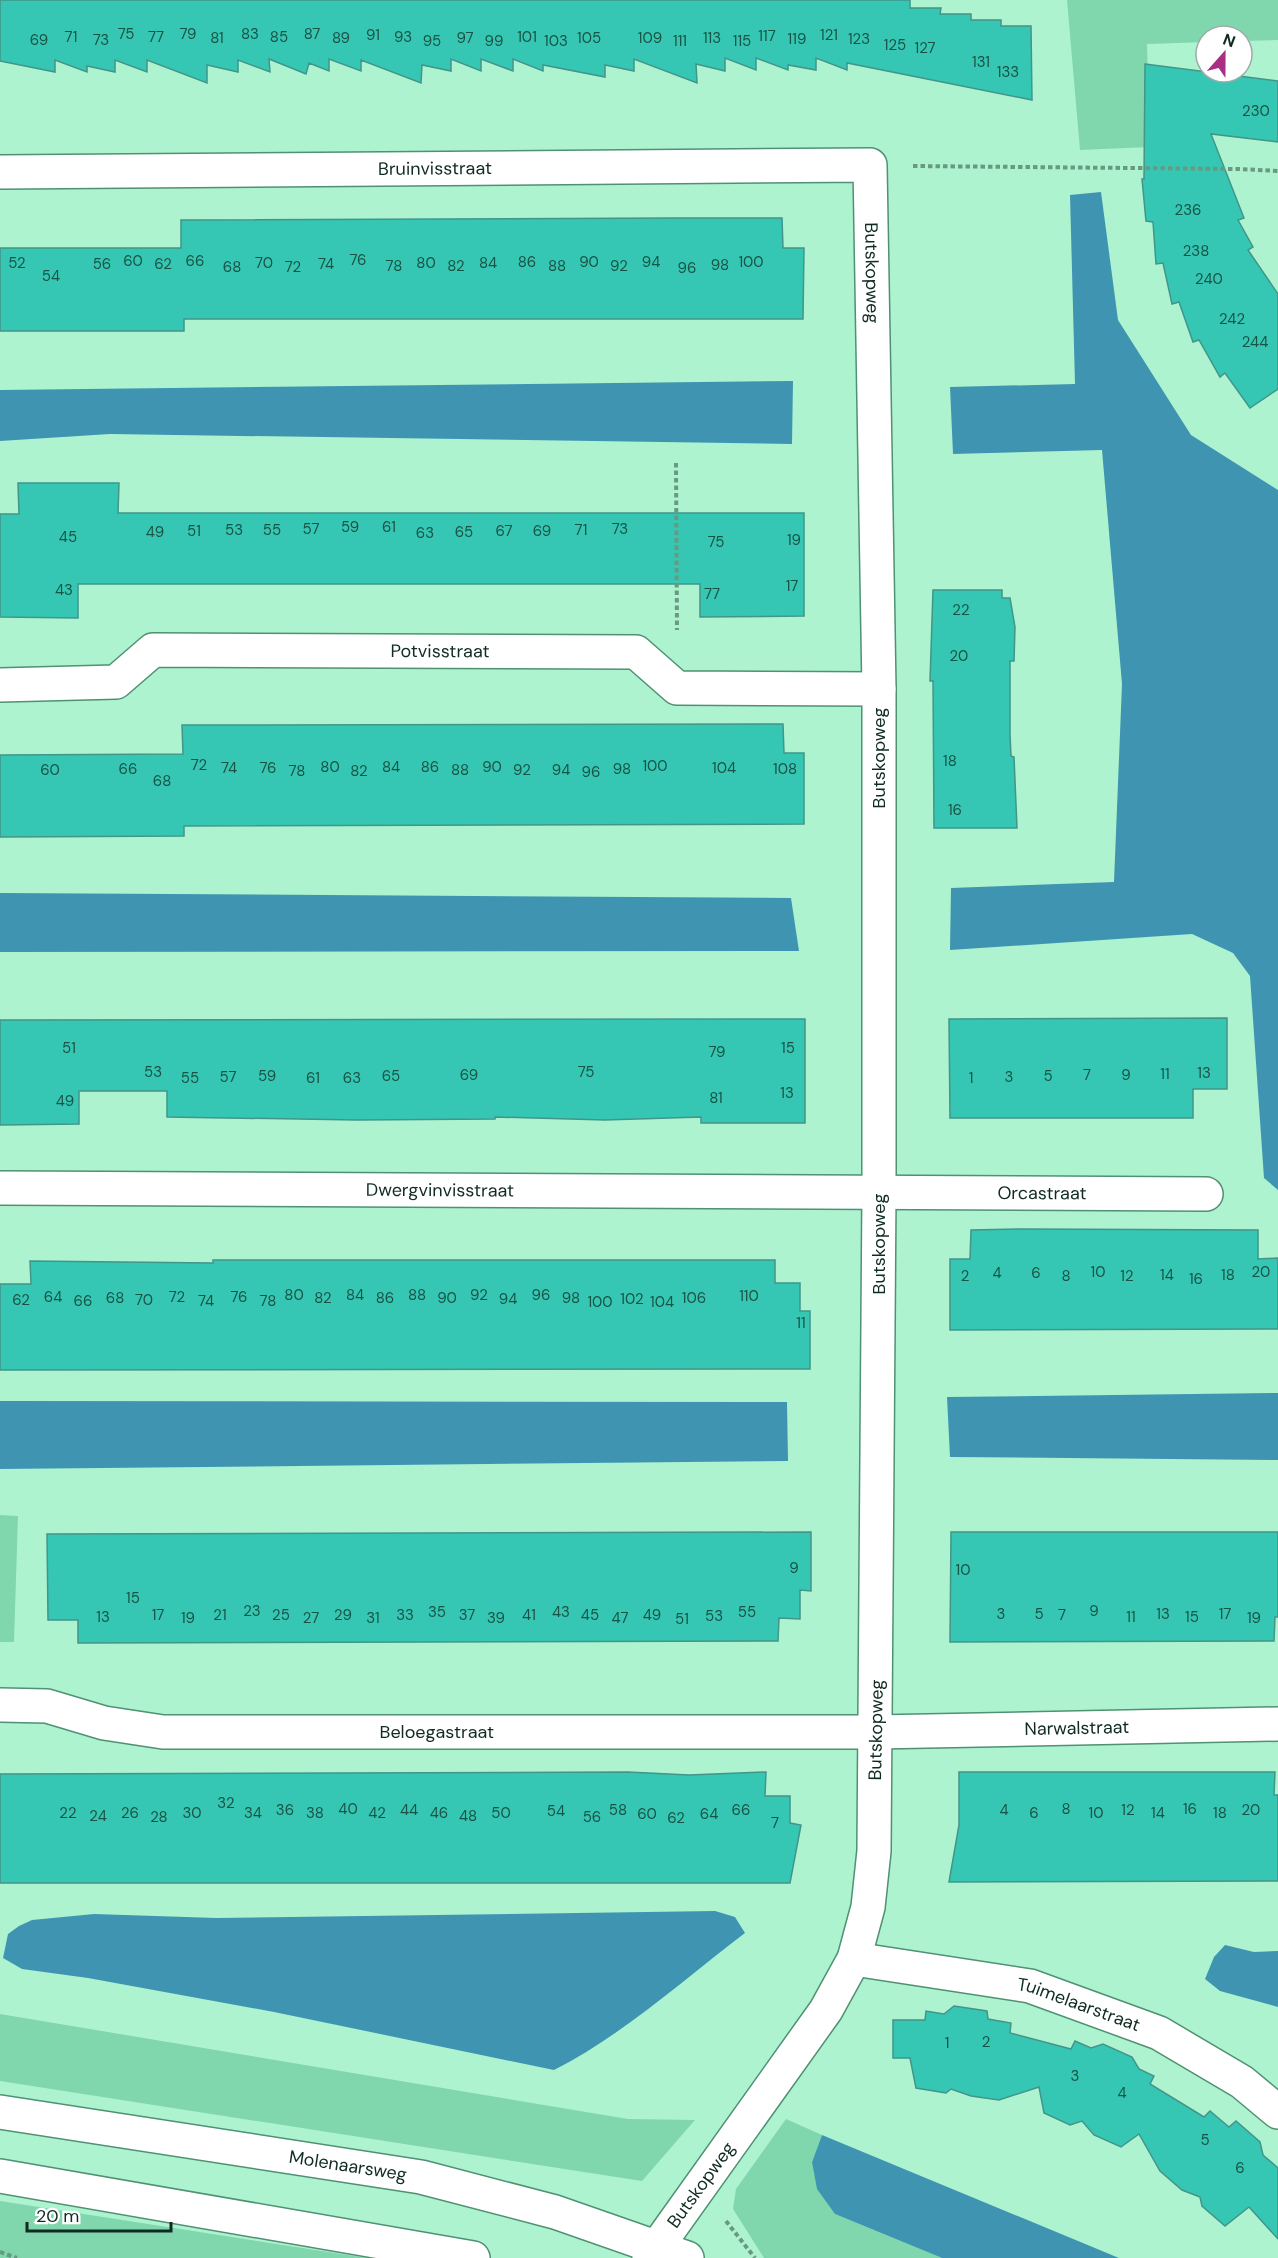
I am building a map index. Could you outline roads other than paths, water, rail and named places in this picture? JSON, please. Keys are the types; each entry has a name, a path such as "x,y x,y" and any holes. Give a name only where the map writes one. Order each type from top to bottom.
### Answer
{"street":[{"name":"Bruinvisstraat","path":"0,172 870,165"},
{"name":"Butskopweg","path":"665,2254 826,2010 854,1959 868,1907 874,1851 879,1191 879,689 870,165"},
{"name":"Potvisstraat","path":"0,686 116,682 153,650 177,650 636,652 678,688 879,689"},
{"name":"Dwergvinvisstraat","path":"0,1188 879,1191"},
{"name":"Orcastraat","path":"879,1191 1206,1194"},
{"name":"Beloegastraat","path":"0,1705 47,1706 104,1723 163,1732 876,1732"},
{"name":"Narwalstraat","path":"876,1732 1278,1724"},
{"name":"Tuimelaarstraat","path":"854,1959 1030,1986 1159,2033 1242,2082 1278,2112"},
{"name":"Molenaarsweg","path":"0,2112 421,2177 555,2212 665,2254"},
{"path":"0,2176 473,2258"}],"water":[{"path":"1101,192 1118,320 1191,435 1278,490 1278,1190 1264,1178 1250,976 1233,953 1192,934 950,950 951,888 1114,882 1122,684 1102,450 953,454 950,387 1075,384 1070,195"},
{"path":"793,381 792,444 110,434 0,441 0,390"},
{"path":"0,893 791,898 799,951 0,952"},
{"path":"1278,1393 1278,1460 950,1457 947,1397"},
{"path":"0,1401 787,1402 788,1461 0,1469"},
{"path":"715,1911 735,1917 745,1933 628,2024 554,2070 274,2012 88,1978 22,1969 3,1958 8,1934 19,1926 32,1920 94,1914 216,1918"},
{"path":"1225,1945 1254,1952 1278,1951 1278,2007 1220,1991 1205,1979 1214,1957"},
{"path":"822,2135 1119,2258 942,2258 835,2214 817,2189 812,2162"}]}
